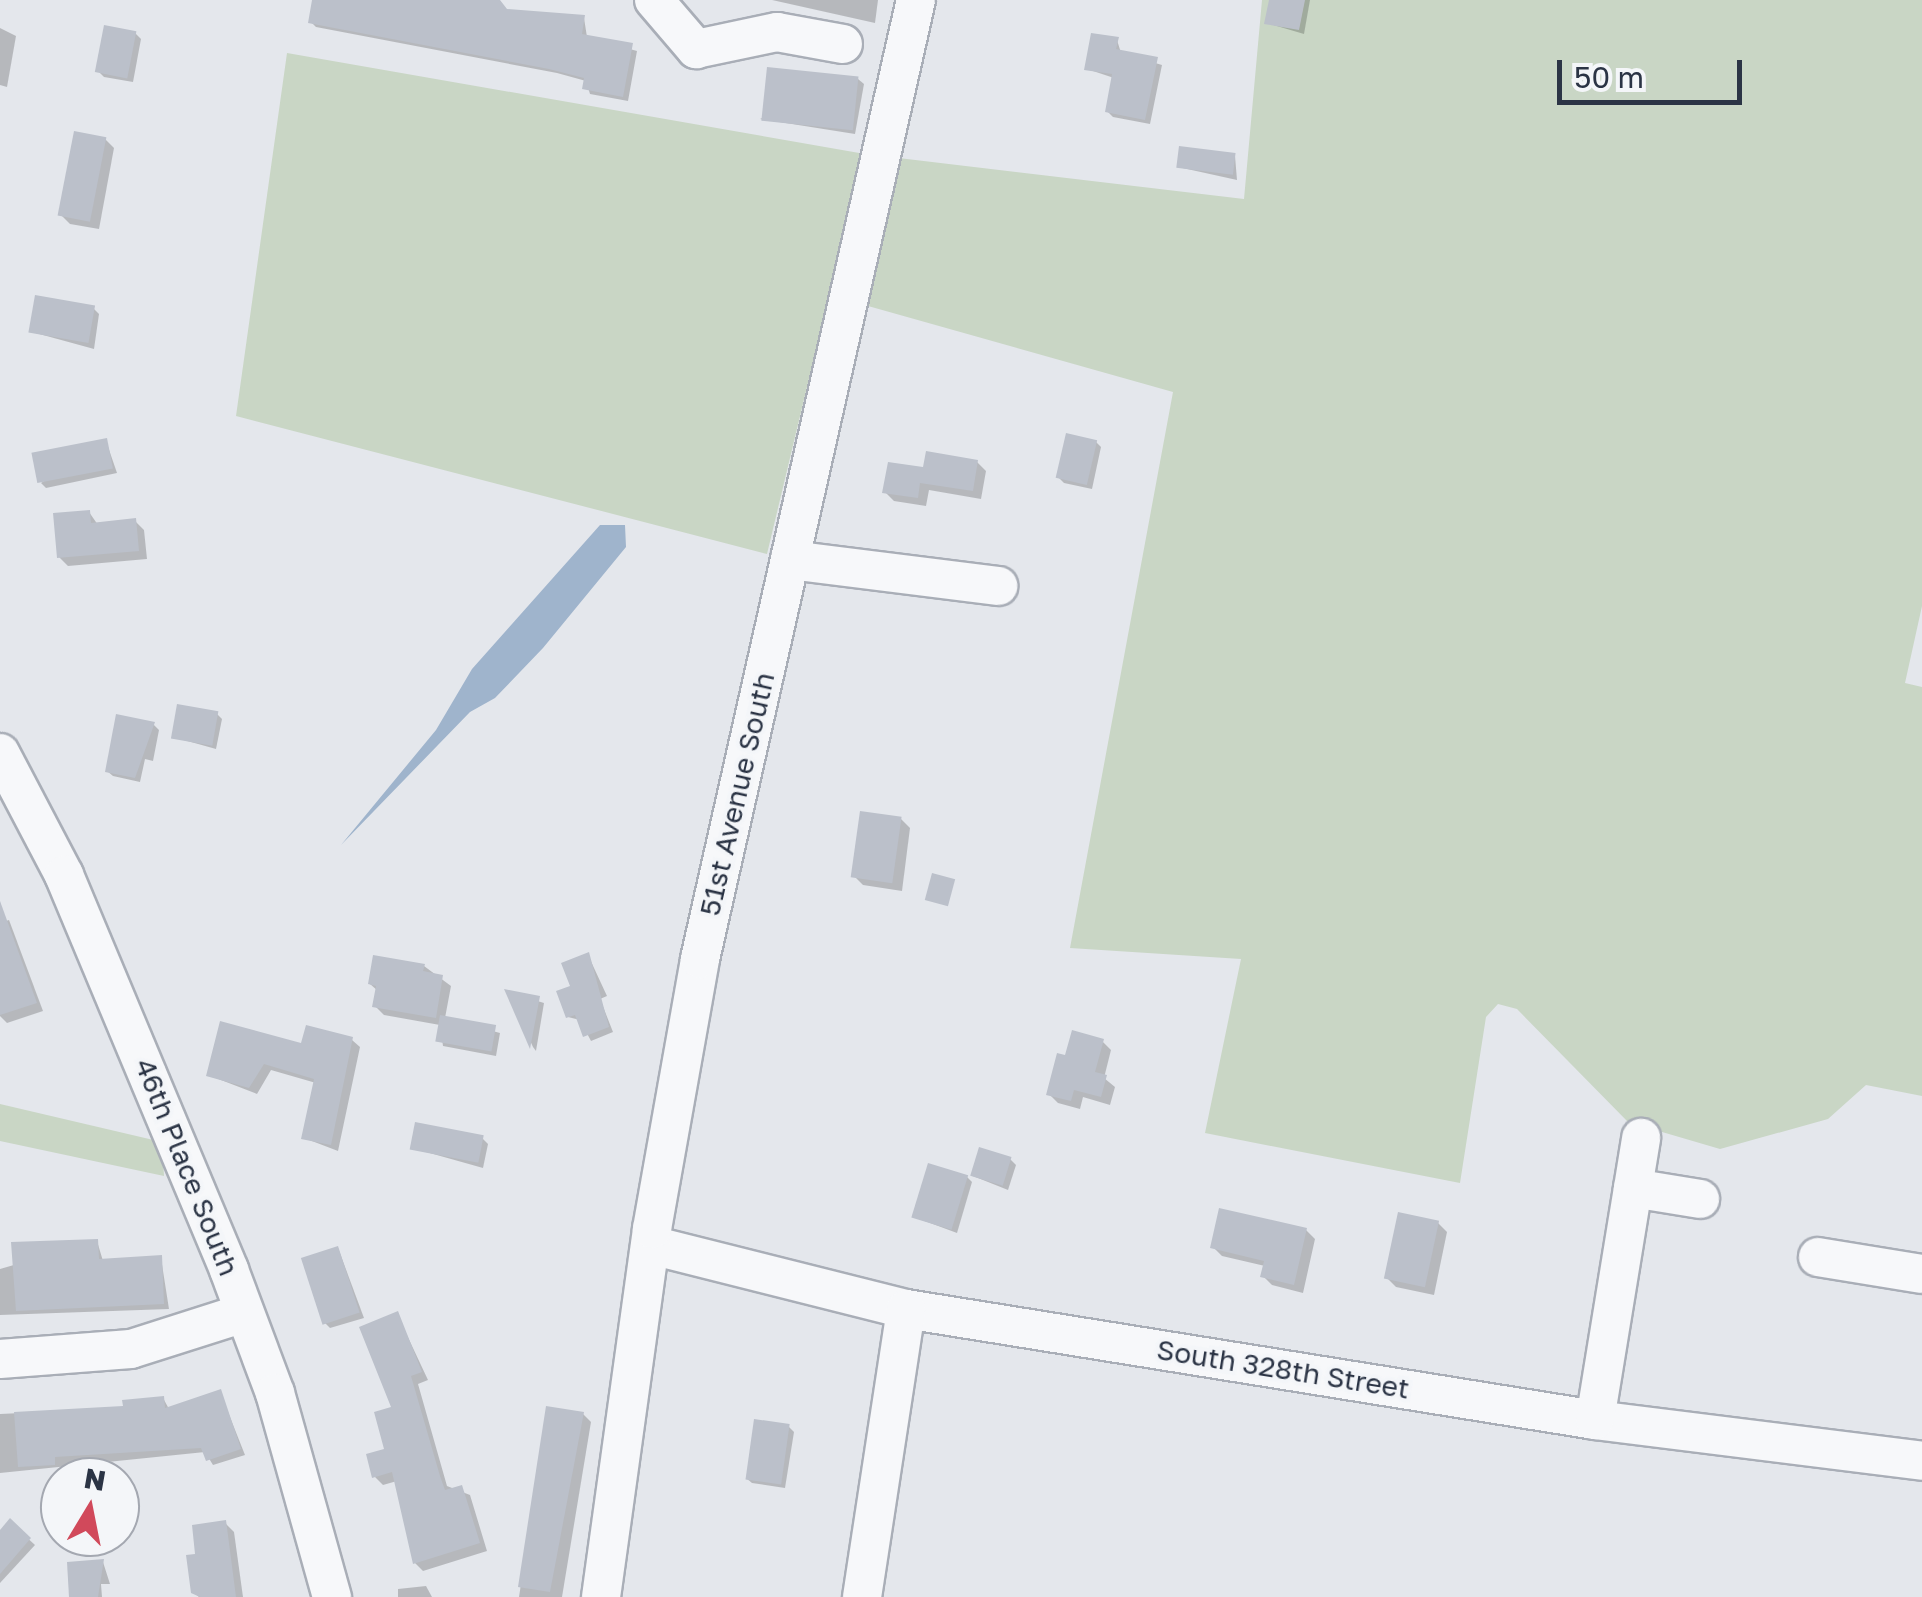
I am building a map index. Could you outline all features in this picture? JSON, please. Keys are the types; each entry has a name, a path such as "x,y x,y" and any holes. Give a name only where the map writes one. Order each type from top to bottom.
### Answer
{"street":[{"path":"654,0 696,50 777,32 843,44"},
{"name":"51st Avenue South","path":"602,1597 651,1245 700,959 916,0"},
{"path":"790,560 998,586"},
{"name":"46th Place South","path":"0,753 107,974 244,1313 304,1485 332,1597"},
{"path":"1595,1420 1641,1138"},
{"path":"1633,1188 1700,1199"},
{"name":"South 328th Street","path":"651,1245 906,1309 1595,1420 1921,1454"},
{"path":"1818,1256 1922,1274"},
{"path":"862,1597 906,1309"},
{"path":"0,1359 131,1349 244,1313"}],"green space":[{"path":"1262,0 1922,0 1922,606 1905,683 1922,687 1922,1096 1866,1085 1828,1119 1720,1149 1628,1122 1517,1009 1498,1004 1486,1017 1460,1183 1205,1133 1241,959 1070,948 1173,392 829,295 767,554 236,416 287,53 865,154 1244,199"},
{"path":"0,1104 162,1142 164,1176 0,1141"}],"water":[{"path":"600,525 625,525 626,547 543,648 495,698 470,712 341,845 436,730 472,669"}],"building":[{"path":"312,0 500,0 507,9 585,15 582,34 633,43 623,97 582,89 584,78 549,69 308,23"},
{"path":"1269,0 1305,0 1299,30 1264,24"},
{"path":"104,25 136,31 127,78 95,72"},
{"path":"1091,33 1119,37 1116,49 1158,57 1145,120 1105,112 1112,74 1084,70"},
{"path":"767,67 858,77 853,130 761,121"},
{"path":"74,131 106,137 90,222 58,215"},
{"path":"1179,146 1236,153 1233,175 1176,168"},
{"path":"35,295 95,306 88,343 28,332"},
{"path":"1066,433 1097,440 1087,485 1056,478"},
{"path":"107,438 113,468 37,483 31,453"},
{"path":"926,451 978,460 973,491 920,483 918,498 882,493 888,462 923,467"},
{"path":"90,510 91,523 136,518 139,551 57,558 53,513"},
{"path":"177,704 218,711 212,746 171,738"},
{"path":"116,714 155,722 135,778 105,772"},
{"path":"860,811 902,817 892,883 851,877"},
{"path":"932,873 955,879 948,906 925,900"},
{"path":"0,901 37,1003 0,1015"},
{"path":"589,952 609,1027 583,1037 575,1015 566,1018 556,991 570,986 561,963"},
{"path":"373,955 425,964 423,971 443,975 436,1018 372,1007 376,986 368,984"},
{"path":"504,989 540,996 530,1049"},
{"path":"440,1015 496,1025 491,1051 435,1042"},
{"path":"220,1021 301,1043 306,1025 353,1037 331,1145 301,1139 314,1079 264,1064 249,1088 206,1076"},
{"path":"1072,1030 1104,1039 1095,1072 1107,1075 1101,1097 1074,1090 1071,1101 1046,1095 1057,1053 1065,1055"},
{"path":"415,1122 484,1135 478,1163 410,1149"},
{"path":"979,1147 1012,1157 1003,1186 970,1176"},
{"path":"928,1163 968,1175 951,1230 911,1218"},
{"path":"1219,1208 1307,1228 1294,1285 1260,1277 1264,1261 1210,1248"},
{"path":"1398,1212 1439,1221 1425,1287 1384,1279"},
{"path":"98,1239 99,1259 162,1255 164,1304 16,1311 11,1242"},
{"path":"338,1246 360,1313 323,1325 301,1258"},
{"path":"398,1311 422,1372 411,1376 440,1476 445,1490 462,1485 480,1543 413,1564 392,1472 372,1478 366,1454 384,1449 374,1412 391,1407 359,1327"},
{"path":"221,1389 241,1449 206,1461 201,1448 40,1457 40,1466 18,1467 14,1412 123,1406 122,1400 164,1396 165,1408"},
{"path":"546,1406 584,1412 550,1592 518,1587"},
{"path":"754,1419 790,1424 781,1484 746,1479"},
{"path":"10,1518 31,1538 0,1574 0,1530"},
{"path":"226,1520 236,1597 200,1597 191,1593 186,1555 195,1554 192,1525"},
{"path":"104,1559 98,1597 69,1597 67,1562"}]}
